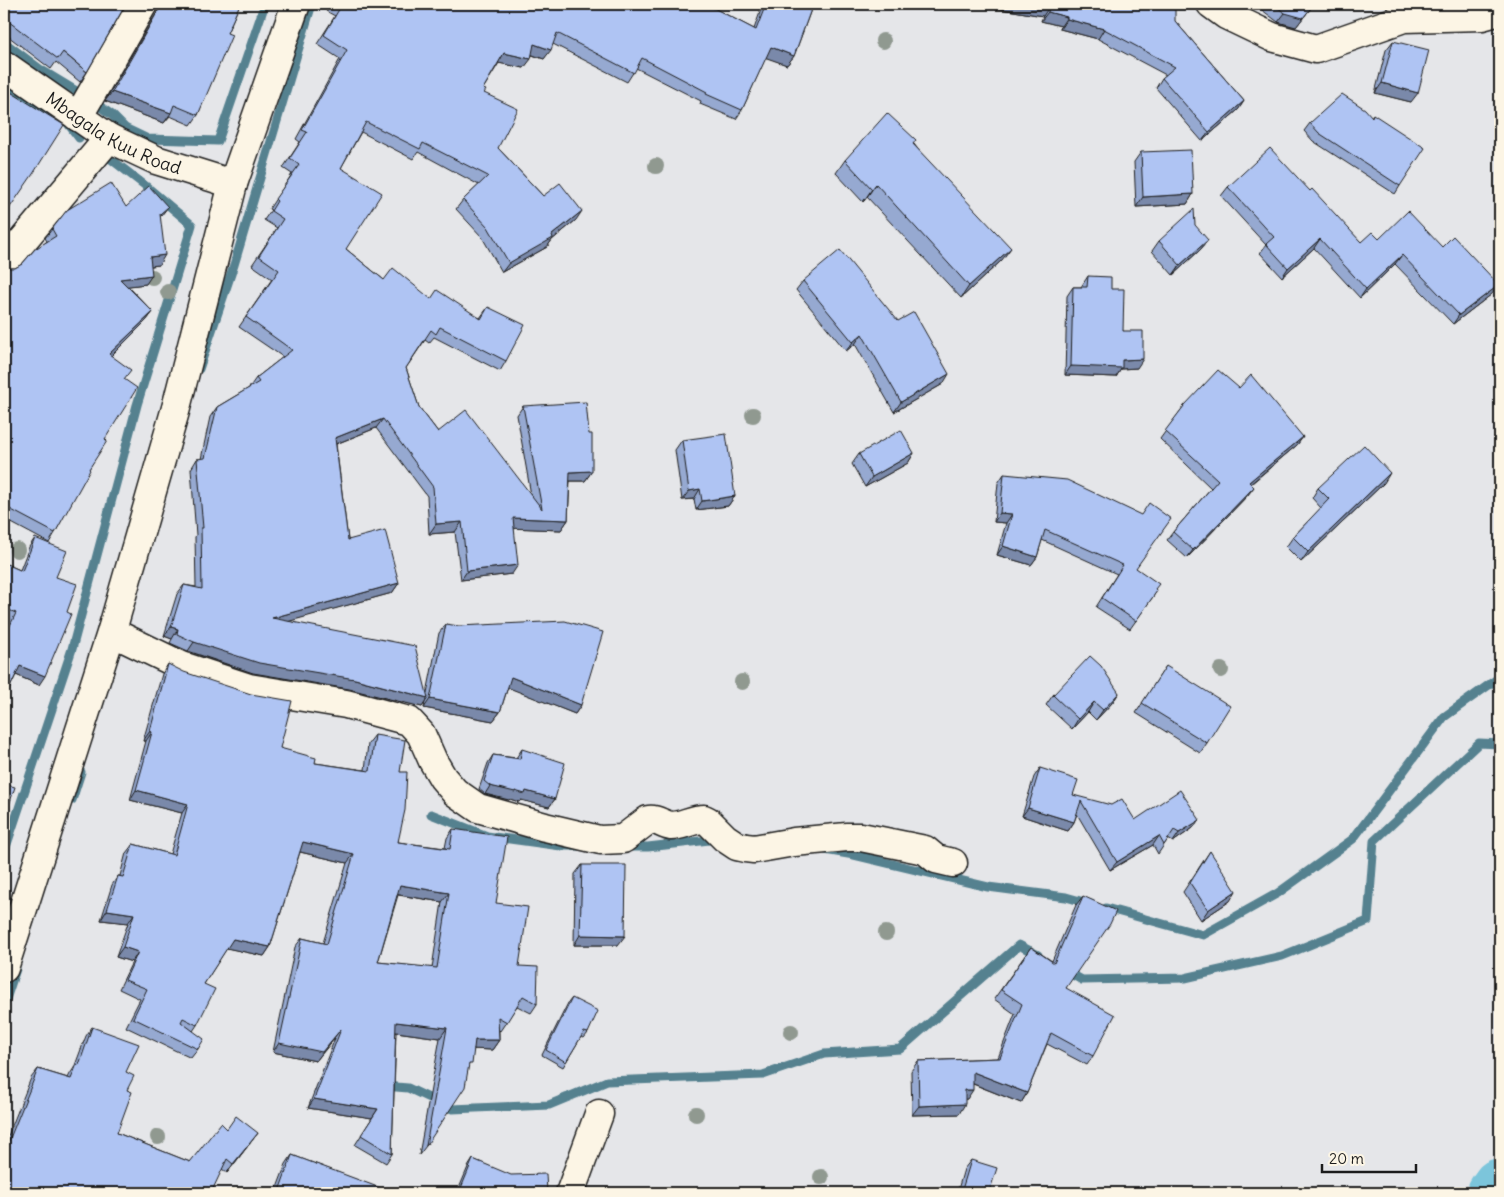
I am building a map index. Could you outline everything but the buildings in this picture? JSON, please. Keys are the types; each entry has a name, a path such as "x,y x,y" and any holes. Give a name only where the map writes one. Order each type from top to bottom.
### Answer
{"street":[{"path":"78,117 143,4"},
{"path":"4,968 112,630 176,408 233,184 296,4"},
{"path":"1211,4 1226,15 1272,37 1316,49 1404,18 1482,16 1500,11"},
{"name":"Mbagala Kuu Road","path":"4,66 109,138 156,160 233,184"},
{"path":"4,263 109,138"},
{"path":"112,630 120,636 182,666 249,688 346,704 409,721 421,734 432,761 455,792 478,808 545,827 587,838 614,840 623,839 652,819 673,826 704,820 708,821 725,838 737,846 746,848 760,848 841,837 861,837 925,850 936,859 953,863"},
{"path":"570,1193 599,1114"}],"waterway":[{"path":"4,42 40,69 112,115 125,128 148,139 218,141 265,4"},
{"path":"199,369 234,265 312,4"},
{"path":"4,84 30,104 52,113"},
{"path":"66,121 79,138"},
{"path":"4,853 72,649 137,405 192,225 107,156"},
{"path":"1106,908 1203,935 1278,893 1353,839 1444,717 1500,677"},
{"path":"1064,970 1082,980 1185,978 1282,956 1368,921 1374,841 1479,743 1500,744"},
{"path":"72,800 81,772"},
{"path":"431,814 487,836 561,846 579,846"},
{"path":"624,847 648,847 718,839"},
{"path":"825,850 854,855 988,887 1066,897 1091,904"},
{"path":"384,1086 408,1088 452,1109 549,1105 607,1081 763,1075 824,1054 900,1049 1019,945 1038,955"},
{"path":"4,1005 16,969"},
{"path":"1495,1193 1500,1186"}]}
